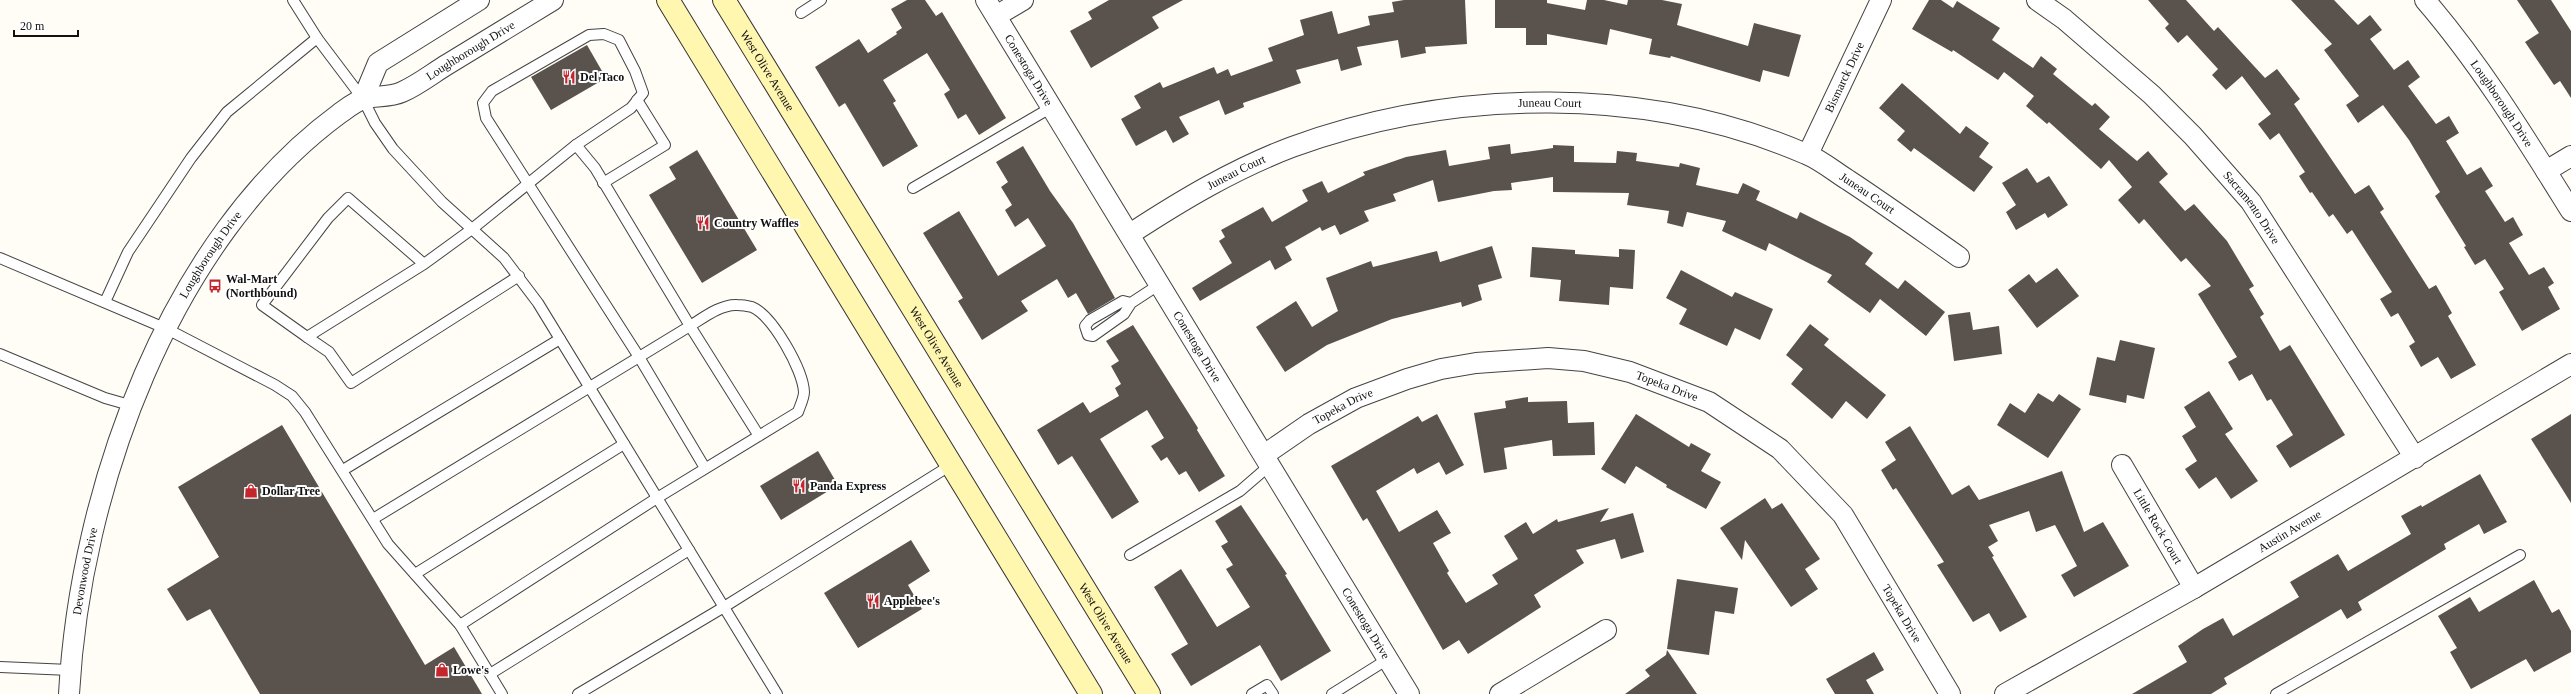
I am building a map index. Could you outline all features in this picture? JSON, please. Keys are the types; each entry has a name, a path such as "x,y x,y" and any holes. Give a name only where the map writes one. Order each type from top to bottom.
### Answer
{"main road":[{"path":"668,0 1091,694"},
{"name":"West Olive Avenue","path":"724,0 1149,694"}],"street":[{"path":"363,99 378,63 479,0"},
{"name":"Loughborough Drive","path":"115,452 133,406 167,329 223,232 252,194 293,152 339,114 363,99 400,93 553,0"},
{"name":"Conestoga Drive","path":"986,0 1409,694"},
{"path":"996,16 1023,0"},
{"name":"Bismarck Drive","path":"1808,154 1881,0"},
{"name":"Sacramento Drive","path":"2037,0 2064,19 2152,95 2193,136 2251,202 2415,458"},
{"name":"Loughborough Drive","path":"2425,0 2453,34 2497,95 2571,211"},
{"name":"Juneau Court","path":"1130,234 1188,196 1249,165 1292,148 1380,121 1471,106 1539,102 1631,108 1676,115 1742,132 1808,154 1888,207 1959,257"},
{"path":"2546,171 2571,156"},
{"name":"Topeka Drive","path":"1267,460 1309,424 1356,398 1407,379 1441,369 1476,363 1548,358 1584,361 1630,372 1708,402 1780,450 1842,515 1950,694"},
{"name":"Austin Avenue","path":"2005,694 2194,588 2571,364"},
{"name":"Devonwood Drive","path":"69,694 70,670 86,557 98,505 115,452"},
{"name":"Little Rock Court","path":"2122,465 2194,588"},
{"path":"1500,694 1606,630"}],"lane":[{"path":"293,0 317,38 363,99 375,124 409,168 519,276 560,339 777,694"},
{"path":"801,12 821,0"},
{"path":"307,336 424,264 472,229 528,183 576,145 631,108 643,93 635,71 619,40 604,34 589,35 492,91 483,103 486,118 528,183 639,357 705,468"},
{"path":"105,302 128,252 191,158 227,112 317,38"},
{"path":"603,183 664,146 638,100"},
{"path":"913,188 1052,107"},
{"path":"576,145 603,183 759,436"},
{"path":"424,264 348,198 328,218 262,305 329,352 351,383 519,276"},
{"path":"0,258 167,329 275,385 292,396 305,412 343,470 388,544 460,625 502,694"},
{"path":"1131,302 1160,284"},
{"path":"373,520 714,312 736,305 753,308 769,321 783,342 802,379 804,394 798,412 657,498 460,625"},
{"path":"343,470 560,339"},
{"path":"0,354 104,398 133,406"},
{"path":"415,574 624,444"},
{"path":"1130,555 1240,491 1267,460"},
{"path":"578,694 724,607 951,466"},
{"path":"490,674 689,550"},
{"path":"2276,694 2520,555"},
{"path":"1332,694 1388,659"},
{"path":"0,667 70,670"},
{"path":"1252,694 1267,685 1273,694"}],"building":[{"path":"907,0 925,0 936,16 942,12 1006,118 979,135 966,114 958,119 944,94 950,90 927,53 883,80 896,101 893,103 918,146 883,167 845,103 839,107 815,67 859,39 868,53 897,34 896,32 902,28 891,9"},
{"path":"1109,0 1183,0 1152,17 1159,28 1091,68 1070,31 1092,19 1088,12"},
{"path":"1404,0 1465,0 1467,44 1425,47 1426,53 1401,58 1398,40 1357,47 1362,65 1341,71 1338,59 1296,70 1301,83 1243,103 1244,107 1225,115 1219,100 1179,117 1189,134 1173,143 1166,130 1136,146 1121,119 1141,108 1134,96 1160,82 1163,88 1214,67 1217,74 1228,69 1231,76 1273,61 1268,48 1304,35 1300,20 1332,11 1338,34 1370,25 1368,16 1394,12 1392,2"},
{"path":"1495,0 1547,0 1547,3 1585,10 1587,0 1604,0 1627,5 1628,0 1662,0 1682,4 1677,25 1748,46 1754,23 1801,35 1789,77 1763,70 1760,82 1671,56 1670,58 1649,54 1652,39 1610,29 1607,45 1547,34 1547,45 1526,45 1526,28 1495,28"},
{"path":"1929,0 1941,0 1953,8 1957,1 2000,28 1992,40 2033,68 2041,56 2057,69 2053,74 2092,106 2095,103 2110,117 2099,129 2137,161 2148,151 2168,174 2159,182 2185,211 2194,204 2227,241 2254,286 2249,289 2264,314 2260,317 2280,351 2290,345 2345,435 2290,468 2276,446 2293,435 2271,399 2267,401 2252,374 2239,381 2228,362 2237,357 2198,294 2211,286 2186,258 2181,262 2144,219 2139,224 2118,200 2132,187 2109,160 2101,169 2049,122 2047,124 2026,106 2034,96 2004,72 1998,80 1953,50 1952,52 1912,29"},
{"path":"2148,0 2186,0 2214,31 2218,27 2265,78 2277,69 2300,99 2294,104 2355,194 2369,185 2384,209 2380,212 2429,289 2436,285 2452,313 2448,316 2476,365 2451,379 2438,357 2421,367 2409,346 2415,342 2398,313 2391,317 2380,299 2392,292 2352,230 2347,234 2333,214 2329,217 2312,192 2310,193 2299,176 2305,172 2279,133 2270,140 2258,124 2271,114 2242,76 2226,90 2212,75 2218,69 2187,35 2178,43 2165,28 2169,24"},
{"path":"2291,0 2334,0 2358,25 2370,15 2382,30 2370,39 2394,70 2408,60 2420,77 2408,86 2436,124 2449,116 2459,133 2446,141 2467,175 2481,167 2493,186 2485,191 2505,222 2513,217 2523,235 2509,243 2529,275 2544,267 2554,283 2548,287 2560,309 2522,331 2499,292 2504,289 2485,259 2475,265 2464,247 2466,246 2435,196 2440,192 2409,140 2383,105 2358,123 2346,105 2359,96 2324,50 2332,44"},
{"path":"2517,0 2551,0 2571,31 2571,98 2560,81 2554,85 2525,42 2539,33"},
{"name":"Del Taco","path":"587,45 606,78 551,110 531,77"},
{"path":"1902,83 1960,134 1966,126 1989,143 1979,157 1993,167 1974,192 1914,148 1911,152 1897,140 1905,131 1879,108"},
{"path":"1510,144 1511,154 1553,148 1553,145 1574,146 1574,162 1616,163 1617,151 1637,153 1636,161 1679,167 1680,163 1700,168 1696,185 1738,194 1743,183 1760,191 1756,200 1797,219 1800,212 1850,237 1873,253 1865,264 1898,289 1905,280 1945,312 1926,336 1880,299 1870,313 1827,282 1832,275 1769,243 1766,251 1722,231 1726,221 1687,212 1683,227 1667,223 1669,211 1627,205 1629,193 1553,192 1553,177 1511,183 1512,190 1494,191 1438,202 1433,180 1393,194 1396,201 1364,211 1369,221 1340,235 1335,225 1322,231 1320,227 1285,247 1292,260 1275,270 1270,260 1200,301 1192,288 1232,263 1219,241 1225,237 1221,230 1263,207 1272,222 1308,201 1302,190 1322,181 1328,193 1365,175 1363,172 1406,157 1446,150 1449,166 1490,159 1488,147"},
{"path":"1023,146 1050,191 1073,223 1115,298 1088,314 1076,293 1068,298 1057,279 1021,301 1028,311 982,340 958,301 963,298 923,233 959,211 998,276 1046,246 1028,218 1015,227 1005,210 1012,205 1001,187 1008,182 996,162"},
{"name":"Country Waffles","path":"697,150 757,250 702,283 649,195 676,179 669,167"},
{"path":"2027,168 2037,183 2049,176 2068,205 2048,218 2045,213 2016,230 2006,212 2016,205 2002,183"},
{"path":"1492,246 1502,278 1478,285 1482,300 1462,307 1461,302 1392,319 1327,345 1285,372 1256,327 1296,301 1312,327 1338,311 1326,278 1371,261 1373,267 1437,251 1440,262"},
{"path":"1532,247 1575,250 1575,254 1619,257 1619,249 1635,250 1633,289 1610,287 1609,305 1559,301 1561,280 1530,277"},
{"path":"2057,268 2079,296 2037,328 2008,290 2029,274 2036,283"},
{"path":"1681,270 1732,297 1735,292 1773,309 1760,340 1735,328 1727,346 1679,324 1687,309 1666,298"},
{"path":"1970,312 1973,330 1999,326 2002,354 1954,361 1948,315"},
{"path":"1810,324 1829,339 1824,345 1886,395 1867,419 1846,401 1832,419 1791,384 1803,369 1786,355"},
{"path":"1133,325 1198,428 1197,430 1225,476 1199,492 1186,471 1179,475 1167,457 1161,461 1151,446 1164,438 1147,410 1100,439 1139,502 1112,519 1072,456 1058,465 1037,430 1083,402 1090,413 1119,396 1115,388 1121,384 1111,366 1119,361 1106,341"},
{"path":"2120,340 2155,348 2144,399 2127,395 2126,403 2089,395 2097,357 2115,361"},
{"path":"2209,391 2233,429 2225,434 2258,481 2231,499 2216,477 2199,489 2185,469 2197,461 2182,436 2196,427 2184,407"},
{"path":"2038,393 2053,402 2059,394 2081,409 2048,458 1997,425 2010,403 2025,413"},
{"path":"1528,397 1528,402 1567,401 1568,423 1594,422 1595,455 1553,456 1552,440 1504,448 1507,469 1484,473 1474,413 1506,408 1505,401"},
{"path":"1437,414 1464,465 1446,475 1439,462 1417,474 1414,468 1376,491 1399,532 1437,510 1451,533 1433,543 1449,571 1447,573 1466,603 1498,584 1492,575 1518,559 1504,536 1526,522 1533,534 1557,519 1558,522 1609,508 1600,522 1633,513 1644,552 1621,559 1615,539 1576,550 1584,563 1534,595 1541,607 1468,654 1459,640 1443,650 1367,518 1363,521 1331,466 1418,416 1422,422"},
{"path":"1636,414 1689,447 1691,443 1711,454 1701,471 1721,482 1706,509 1666,487 1667,485 1636,466 1625,484 1601,469"},
{"path":"2571,414 2571,503 2531,439"},
{"path":"282,425 425,665 454,647 482,694 260,694 210,609 187,621 167,589 219,557 178,487"},
{"path":"1910,426 1952,495 1969,485 1979,500 2062,471 2084,532 2103,522 2129,566 2074,597 2061,575 2077,566 2055,525 2036,532 2029,511 1989,525 1998,541 1988,547 1994,556 1992,557 2027,617 2000,632 1989,613 1973,622 1937,565 1944,562 1896,488 1893,490 1881,470 1896,460 1885,442"},
{"name":"Panda Express","path":"818,451 838,485 781,520 760,486"},
{"path":"2480,474 2507,522 2484,534 2479,524 2444,544 2446,549 2358,602 2362,610 2347,619 2341,609 2224,678 2227,684 2211,694 2132,694 2187,662 2178,646 2203,629 2223,618 2233,636 2299,597 2290,582 2338,554 2348,571 2411,534 2401,516 2421,505 2422,507"},
{"path":"1765,498 1772,509 1782,503 1820,559 1805,569 1818,589 1791,607 1745,540 1742,560 1720,528"},
{"path":"1241,505 1287,574 1285,575 1331,651 1281,681 1260,645 1191,686 1171,654 1188,644 1154,587 1181,569 1217,627 1250,607 1226,569 1233,565 1221,546 1228,542 1215,521"},
{"name":"Applebee's","path":"911,540 930,571 908,585 922,609 858,648 824,593"},
{"path":"1677,579 1738,588 1734,614 1715,611 1709,655 1667,649"},
{"path":"2534,580 2552,613 2559,609 2571,631 2571,652 2534,672 2526,659 2471,689 2450,652 2457,648 2438,616 2470,597 2479,612"},
{"path":"1667,650 1697,694 1625,694 1650,676 1645,670 1666,655"},
{"path":"1874,652 1884,670 1866,680 1874,694 1835,694 1826,679"}],"place":[{"name":"Del Taco","path":"569,77"},
{"name":"Country Waffles","path":"703,223"},
{"name":"Wal-Mart (Northbound)","path":"215,286"},
{"name":"Panda Express","path":"799,486"},
{"name":"Dollar Tree","path":"251,491"},
{"name":"Applebee's","path":"873,601"},
{"name":"Lowe's","path":"442,670"}]}
